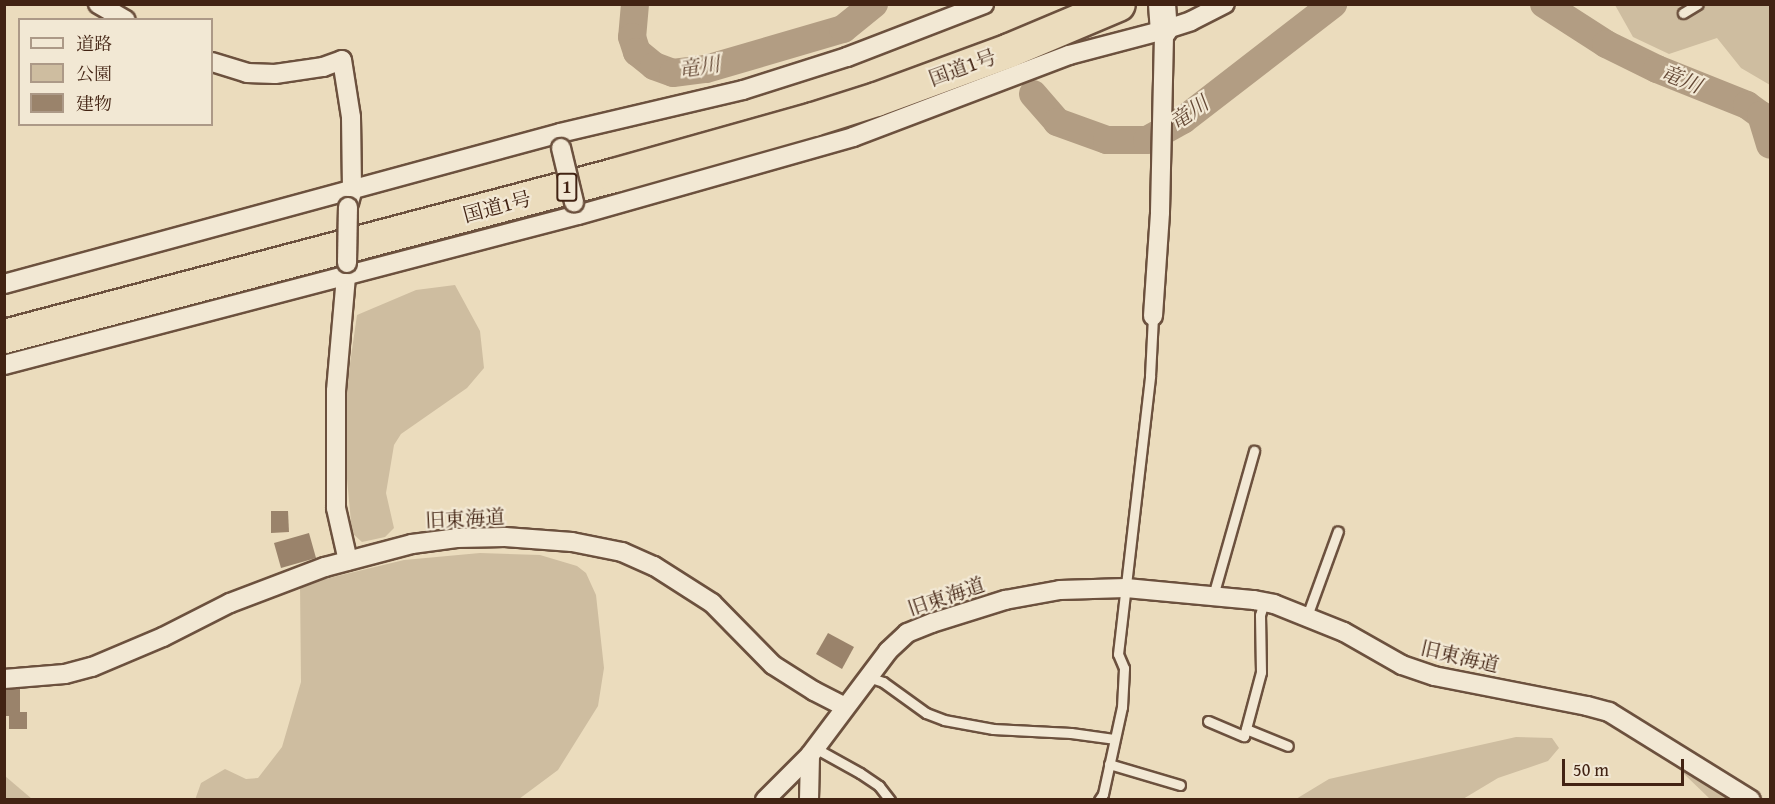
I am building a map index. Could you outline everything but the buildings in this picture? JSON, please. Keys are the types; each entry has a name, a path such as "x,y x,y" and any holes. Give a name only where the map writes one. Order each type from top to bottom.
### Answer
{"highway":[{"name":"国道1号","path":"4,314 728,121 871,78 1064,4"},
{"name":"国道1号","path":"4,336 614,175 823,115 1009,50 1118,4"}],"street":[{"path":"98,4 122,18"},
{"path":"4,284 350,199 743,90 847,57 984,4"},
{"path":"1153,316 1162,152 1164,30 1162,4"},
{"path":"4,365 347,269 853,137 1069,55 1191,21 1225,4"},
{"path":"213,62 248,73 275,74 323,67 342,60 351,117 350,199 347,269 336,391 336,508 348,561"},
{"path":"561,141 576,208"},
{"name":"旧東海道","path":"4,679 65,674 92,667 163,637 230,603 280,583 348,561 412,544 457,538 536,539 572,542 622,552 679,579 712,603 773,665 814,691 844,706 901,638 932,622 1005,600 1060,590 1126,588 1213,596 1264,602 1307,616 1344,632 1402,665 1434,676 1609,712 1751,800"},
{"path":"765,800 813,751 844,706"},
{"path":"808,800 813,751"}],"lane":[{"path":"1683,13 1698,4"},
{"path":"1099,800 1103,794 1122,707 1124,668 1118,654 1150,376 1153,316"},
{"path":"1213,596 1254,451"},
{"path":"1307,616 1338,531"},
{"path":"1208,721 1244,736 1261,672 1260,615 1264,602"},
{"path":"868,677 883,682 926,714 944,720 993,729 1071,733 1114,739"},
{"path":"1246,729 1288,746"},
{"path":"813,751 860,773 879,786 890,800"},
{"path":"1109,764 1180,785"}],"green space":[{"path":"1615,5 1770,5 1770,85 1741,68 1717,38 1669,54 1633,37"},
{"path":"455,285 480,331 484,368 467,388 401,434 394,445 386,493 394,528 385,537 362,542 352,533 344,446 344,405 357,315 416,290"},
{"path":"480,553 540,555 577,566 586,573 596,595 604,668 598,706 558,770 519,799 195,800 201,783 225,769 246,779 258,778 282,747 301,682 300,585 404,560"},
{"path":"1516,737 1552,738 1559,748 1548,761 1498,778 1463,799 1296,799 1329,779"},
{"path":"1682,768 1737,799 1710,799 1683,773"},
{"path":"5,776 32,799 5,799"}],"waterway":[{"name":"竜川","path":"635,4 632,37 637,52 654,66 673,73 706,69 843,29 874,4"},
{"name":"竜川","path":"1033,94 1057,122 1107,140 1147,140 1183,120 1333,4"},
{"name":"竜川","path":"1544,4 1606,44 1657,69 1747,105 1761,115 1770,145"}]}
